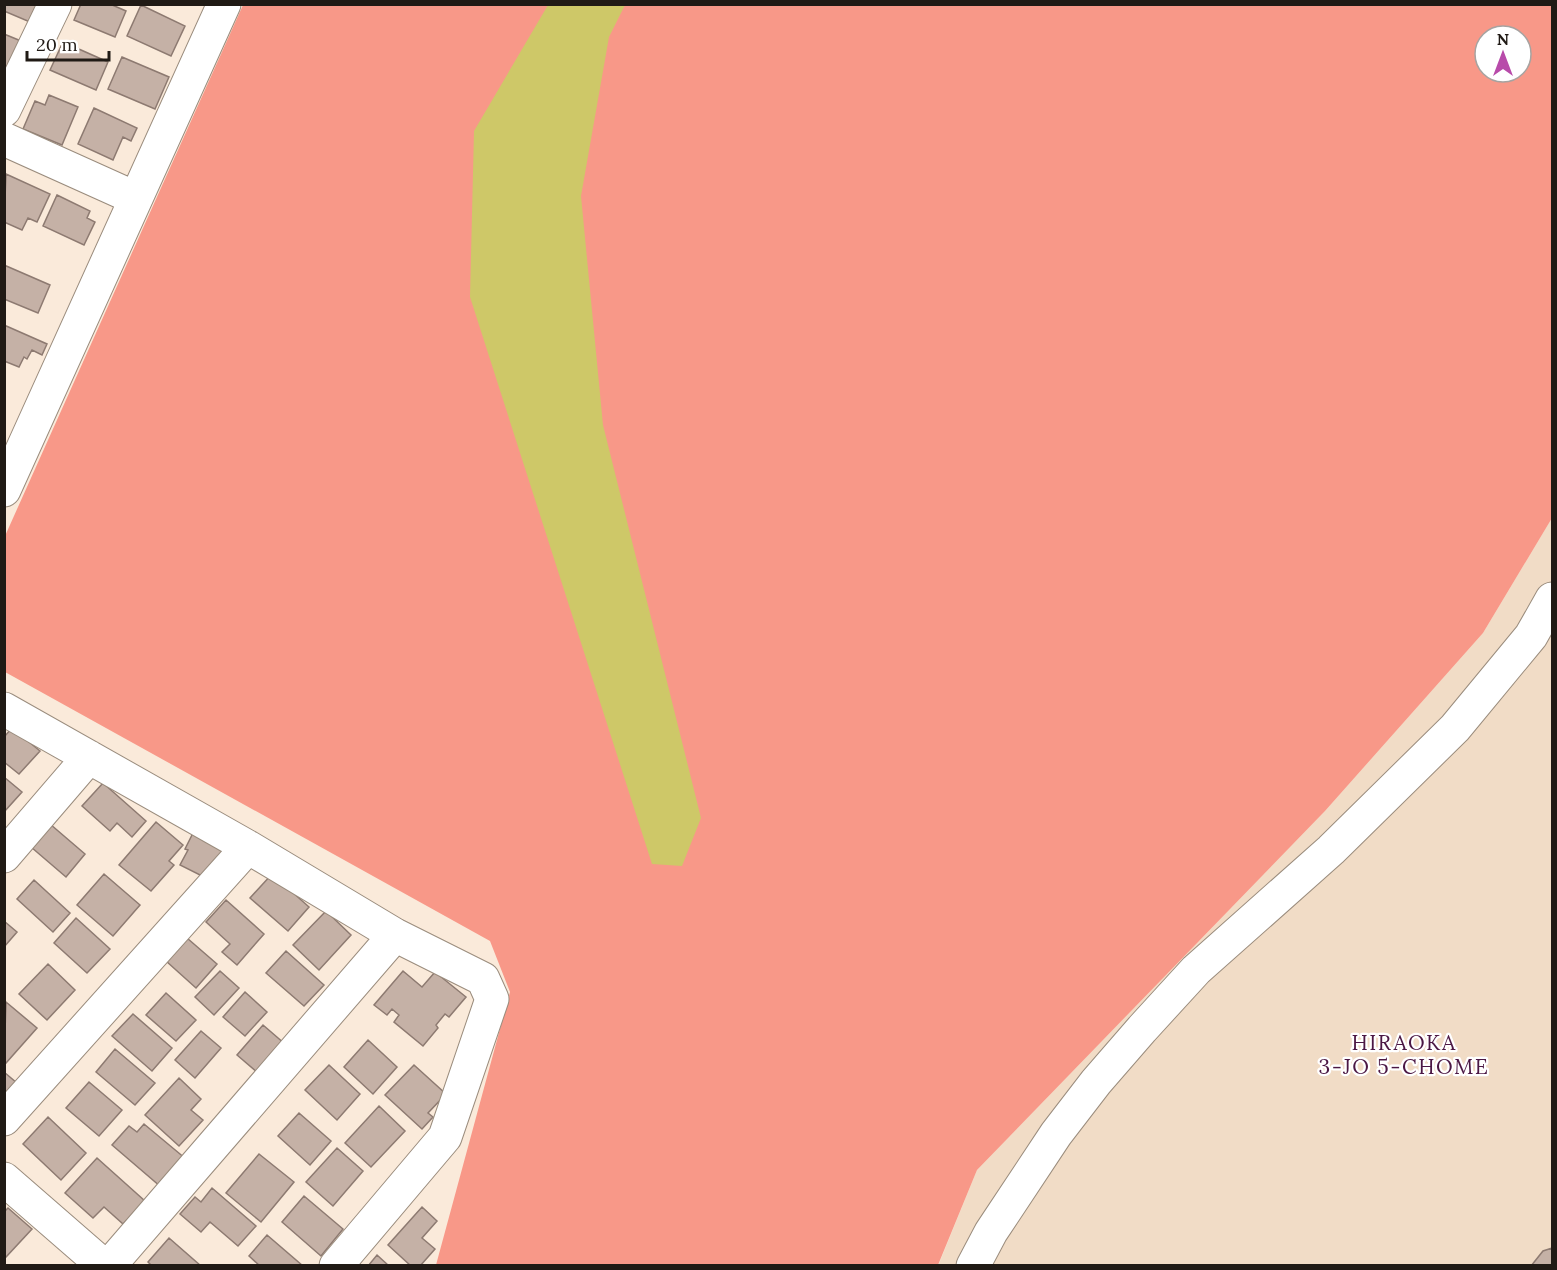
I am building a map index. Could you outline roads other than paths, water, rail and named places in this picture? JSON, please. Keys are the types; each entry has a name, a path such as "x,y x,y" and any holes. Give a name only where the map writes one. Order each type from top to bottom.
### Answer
{"street":[{"path":"4,110 55,4"},
{"path":"4,490 224,4"},
{"path":"4,139 135,198"},
{"path":"973,1266 991,1232 1038,1159 1096,1082 1142,1029 1196,970 1331,850 1455,728 1531,636 1552,599"},
{"path":"4,709 248,847 395,935 483,979 492,999 445,1137 336,1266"},
{"path":"4,856 89,758"},
{"path":"4,1119 248,847"},
{"path":"109,1266 395,935"},
{"path":"4,1179 104,1266"}],"district":[{"name":"HIRAOKA 3-JO 5-CHOME","path":"1404,1054"}]}
